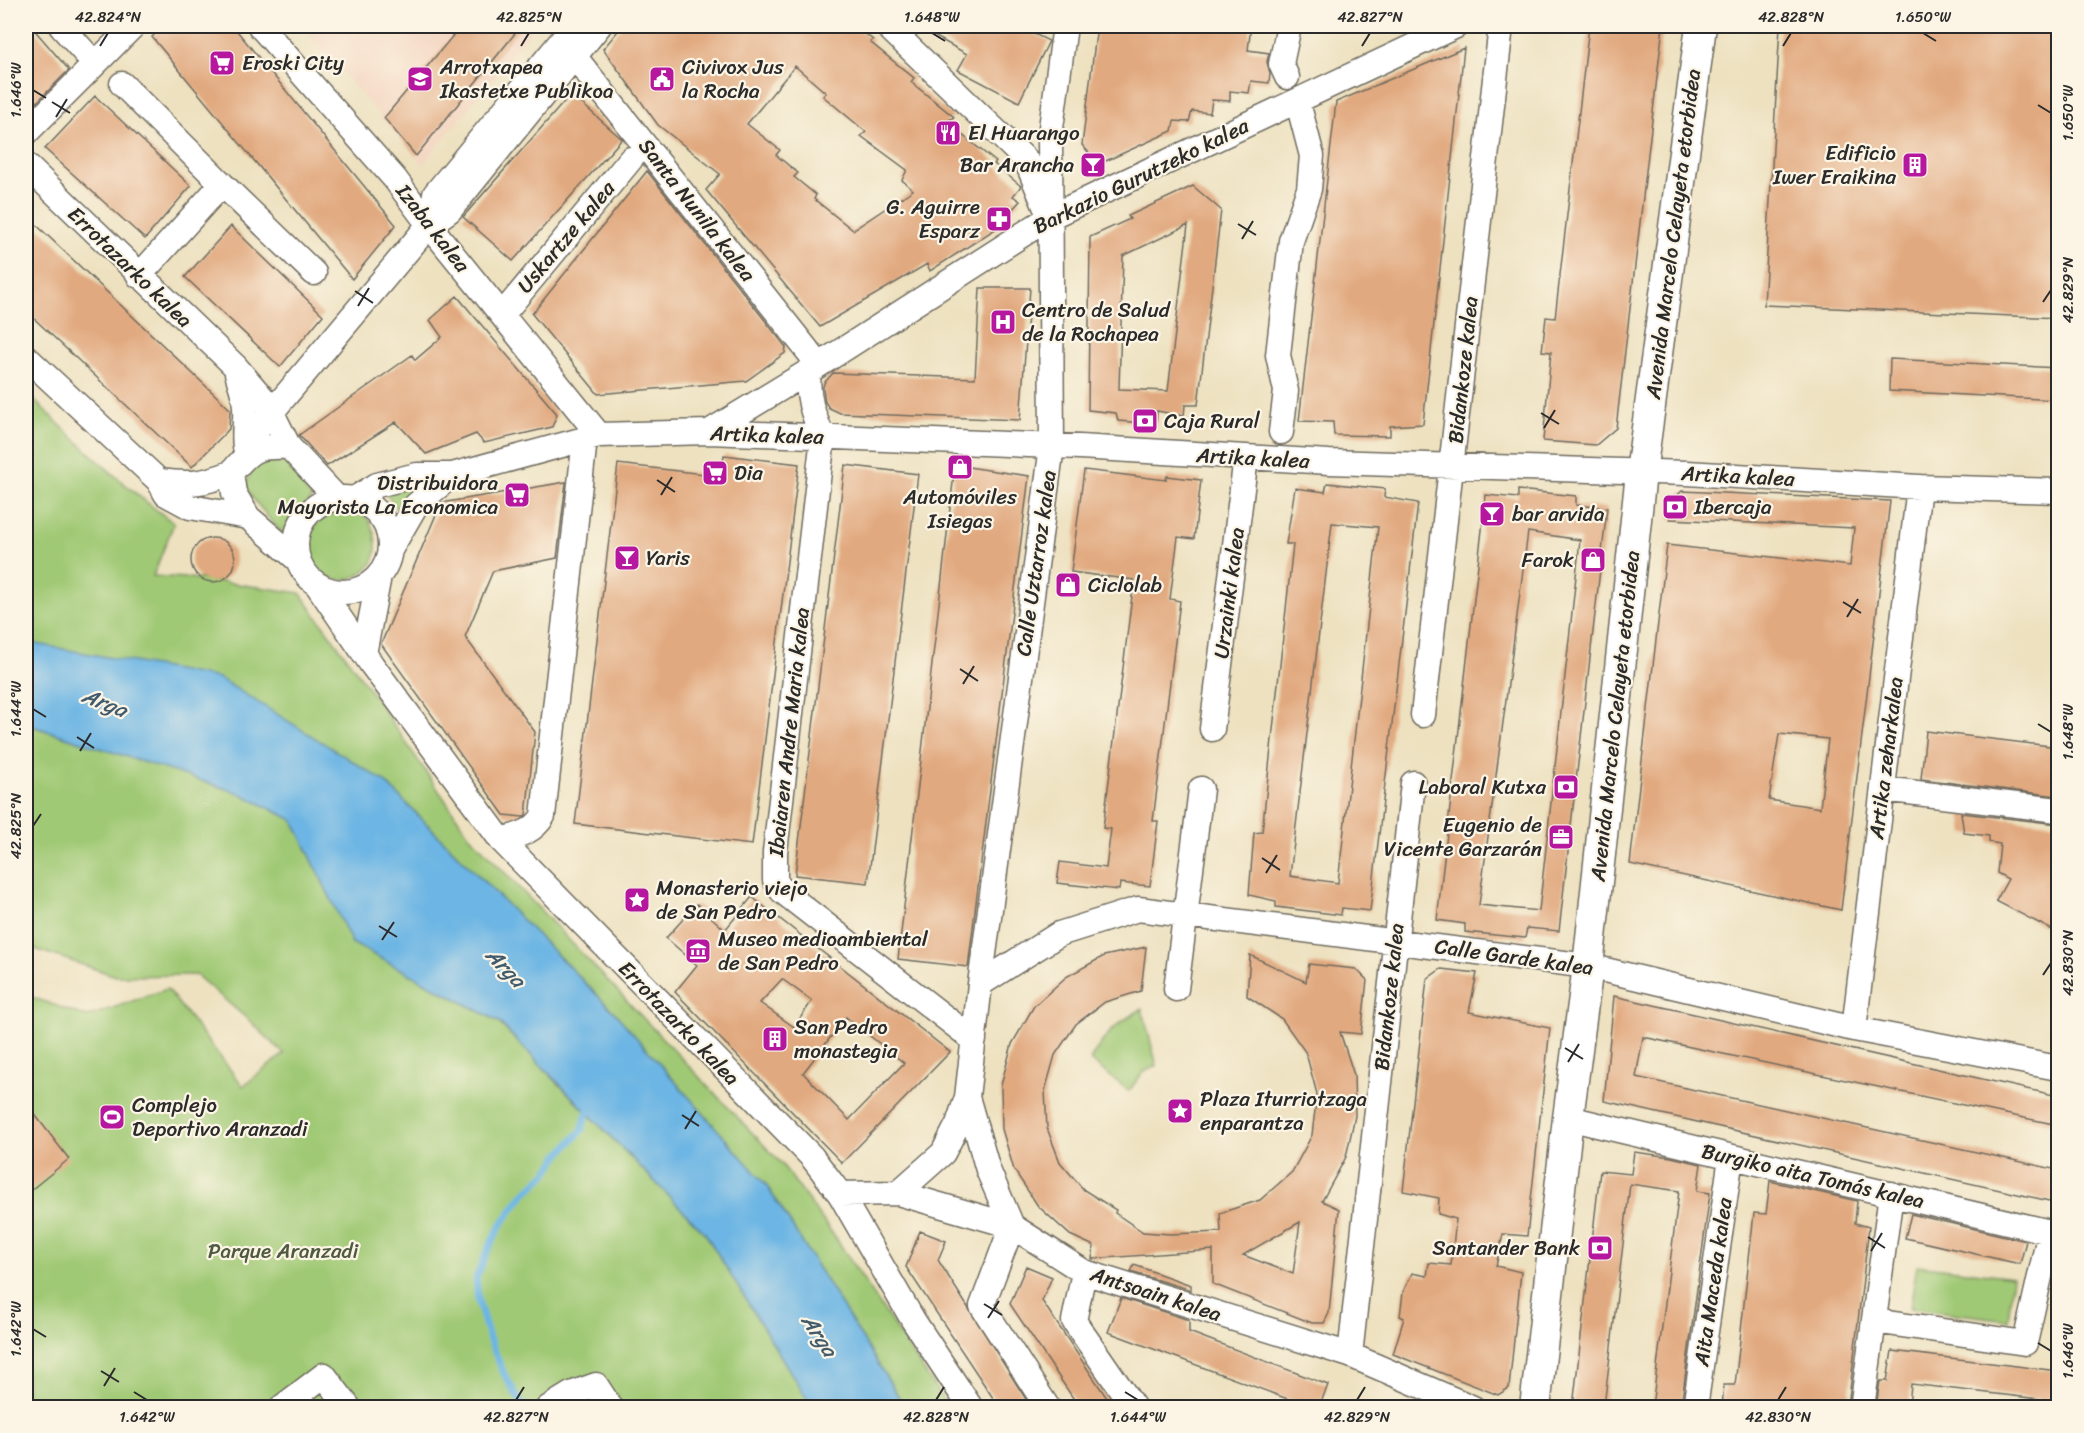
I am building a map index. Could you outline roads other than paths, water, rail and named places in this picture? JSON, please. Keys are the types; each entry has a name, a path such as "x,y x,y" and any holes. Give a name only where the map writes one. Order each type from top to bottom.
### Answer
{"main road":[{"name":"Avenida Marcelo Celayeta etorbidea","path":"1535,1407 1588,966 1641,473 1701,26"}],"street":[{"path":"62,26 95,64"},
{"name":"Izaba kalea","path":"260,26 395,179 502,315 592,437"},
{"path":"429,225 435,194 574,26"},
{"path":"159,481 187,484 208,482 231,473 246,454 255,432 429,225 450,210 599,26"},
{"path":"887,26 1026,160 1050,217"},
{"name":"Calle Uztarroz kalea","path":"898,1193 943,1153 958,1124 967,1097 1052,446 1050,135 1065,26"},
{"path":"1287,77 1281,64 1289,26"},
{"name":"Barkazio Gurutzeko kalea","path":"709,432 814,368 1050,217 1456,26"},
{"name":"Bidankoze kalea","path":"1423,715 1501,26"},
{"path":"26,133 95,64 119,30"},
{"name":"Santa Nunila kalea","path":"574,56 814,368"},
{"path":"122,84 314,273"},
{"path":"1281,432 1286,392 1278,355 1291,241 1309,189 1312,156 1301,114"},
{"name":"Uskartze kalea","path":"502,315 631,159"},
{"name":"Errotazarko kalea","path":"26,165 236,367 273,412 289,447 346,499"},
{"path":"139,276 222,184"},
{"path":"26,357 159,481 166,494 190,507 248,517"},
{"path":"236,367 245,404 243,438 246,454"},
{"path":"814,368 807,388 813,415 824,437"},
{"name":"Artika kalea","path":"346,499 377,485 417,475 452,475 592,437 709,432 1052,446 1452,467 1687,473 1919,487 2058,491"},
{"path":"501,840 537,827 543,816 592,437"},
{"name":"Ibaiaren Andre Maria kalea","path":"824,437 775,852 775,880 782,891 974,1040"},
{"path":"246,454 264,447 289,447"},
{"name":"Urzainki kalea","path":"1212,729 1246,457"},
{"path":"231,473 234,494 248,517 298,560"},
{"name":"Artika kalea","path":"390,550 416,505 452,475"},
{"name":"Artika zeharkalea","path":"1854,1029 1919,487"},
{"path":"346,499 370,506 382,518 389,533 390,550 387,564 379,576 367,587 350,592 333,592 318,586 305,575 298,560 296,543 299,527 308,513 321,503 346,499"},
{"path":"364,654 379,576"},
{"name":"Errotazarko kalea","path":"318,586 364,654 501,840 812,1157 840,1194 913,1320 971,1407"},
{"name":"Bidankoze kalea","path":"1350,1355 1413,783"},
{"path":"1176,989 1201,789"},
{"path":"1883,789 2058,810"},
{"name":"Calle Garde kalea","path":"980,984 1059,934 1138,909 1588,966 1854,1029 2058,1068"},
{"name":"Calle Uztarroz kalea","path":"967,1097 988,1170 1012,1226"},
{"name":"Burgiko aita Tomás kalea","path":"1568,1118 2054,1233"},
{"name":"Aita Maceda kalea","path":"1695,1407 1731,1156"},
{"name":"Antsoain kalea","path":"840,1194 898,1193 1012,1226 1084,1272 1350,1355 1461,1405"},
{"path":"1862,1407 1891,1194"},
{"path":"1012,1226 982,1306 1048,1407"},
{"path":"1874,1321 2025,1343 2054,1233"},
{"path":"1084,1272 1074,1321 1134,1407"},
{"path":"282,1407 324,1376 349,1407"},
{"path":"548,1407 571,1394 596,1385 610,1407"}],"water":[{"name":"Arga","path":"26,642 219,678 384,781 615,1013 767,1186 905,1407 812,1407 705,1233 498,1021 352,943 293,820 239,793 26,724"}],"waterway":[{"path":"524,1408 504,1374 489,1338 478,1300 476,1278 501,1225 523,1195 546,1174 560,1154 582,1130 589,1107"}],"place":[{"name":"Eroski City","path":"222,63"},
{"name":"Arrotxapea Ikastetxe Publikoa","path":"420,79"},
{"name":"Civivox Jus la Rocha","path":"662,79"},
{"name":"El Huarango","path":"948,133"},
{"name":"Bar Arancha","path":"1093,165"},
{"name":"Edificio Iwer Eraikina","path":"1915,165"},
{"name":"G. Aguirre Esparz","path":"999,219"},
{"name":"Centro de Salud de la Rochapea","path":"1003,322"},
{"name":"Caja Rural","path":"1145,421"},
{"name":"Automóviles Isiegas","path":"960,467"},
{"name":"Dia","path":"715,473"},
{"name":"Distribuidora Mayorista La Economica","path":"517,495"},
{"name":"Ibercaja","path":"1675,507"},
{"name":"bar arvida","path":"1492,514"},
{"name":"Yaris","path":"627,558"},
{"name":"Farok","path":"1593,560"},
{"name":"Ciclolab","path":"1068,585"},
{"name":"Laboral Kutxa","path":"1566,787"},
{"name":"Eugenio de Vicente Garzarán","path":"1561,837"},
{"name":"Monasterio viejo de San Pedro","path":"637,900"},
{"name":"Museo medioambiental de San Pedro","path":"698,951"},
{"name":"San Pedro monastegia","path":"775,1039"},
{"name":"Plaza Iturriotzaga enparantza","path":"1180,1111"},
{"name":"Complejo Deportivo Aranzadi","path":"112,1117"},
{"name":"Santander Bank","path":"1600,1248"}],"park label":[{"name":"Parque Aranzadi","path":"283,1251"}]}
